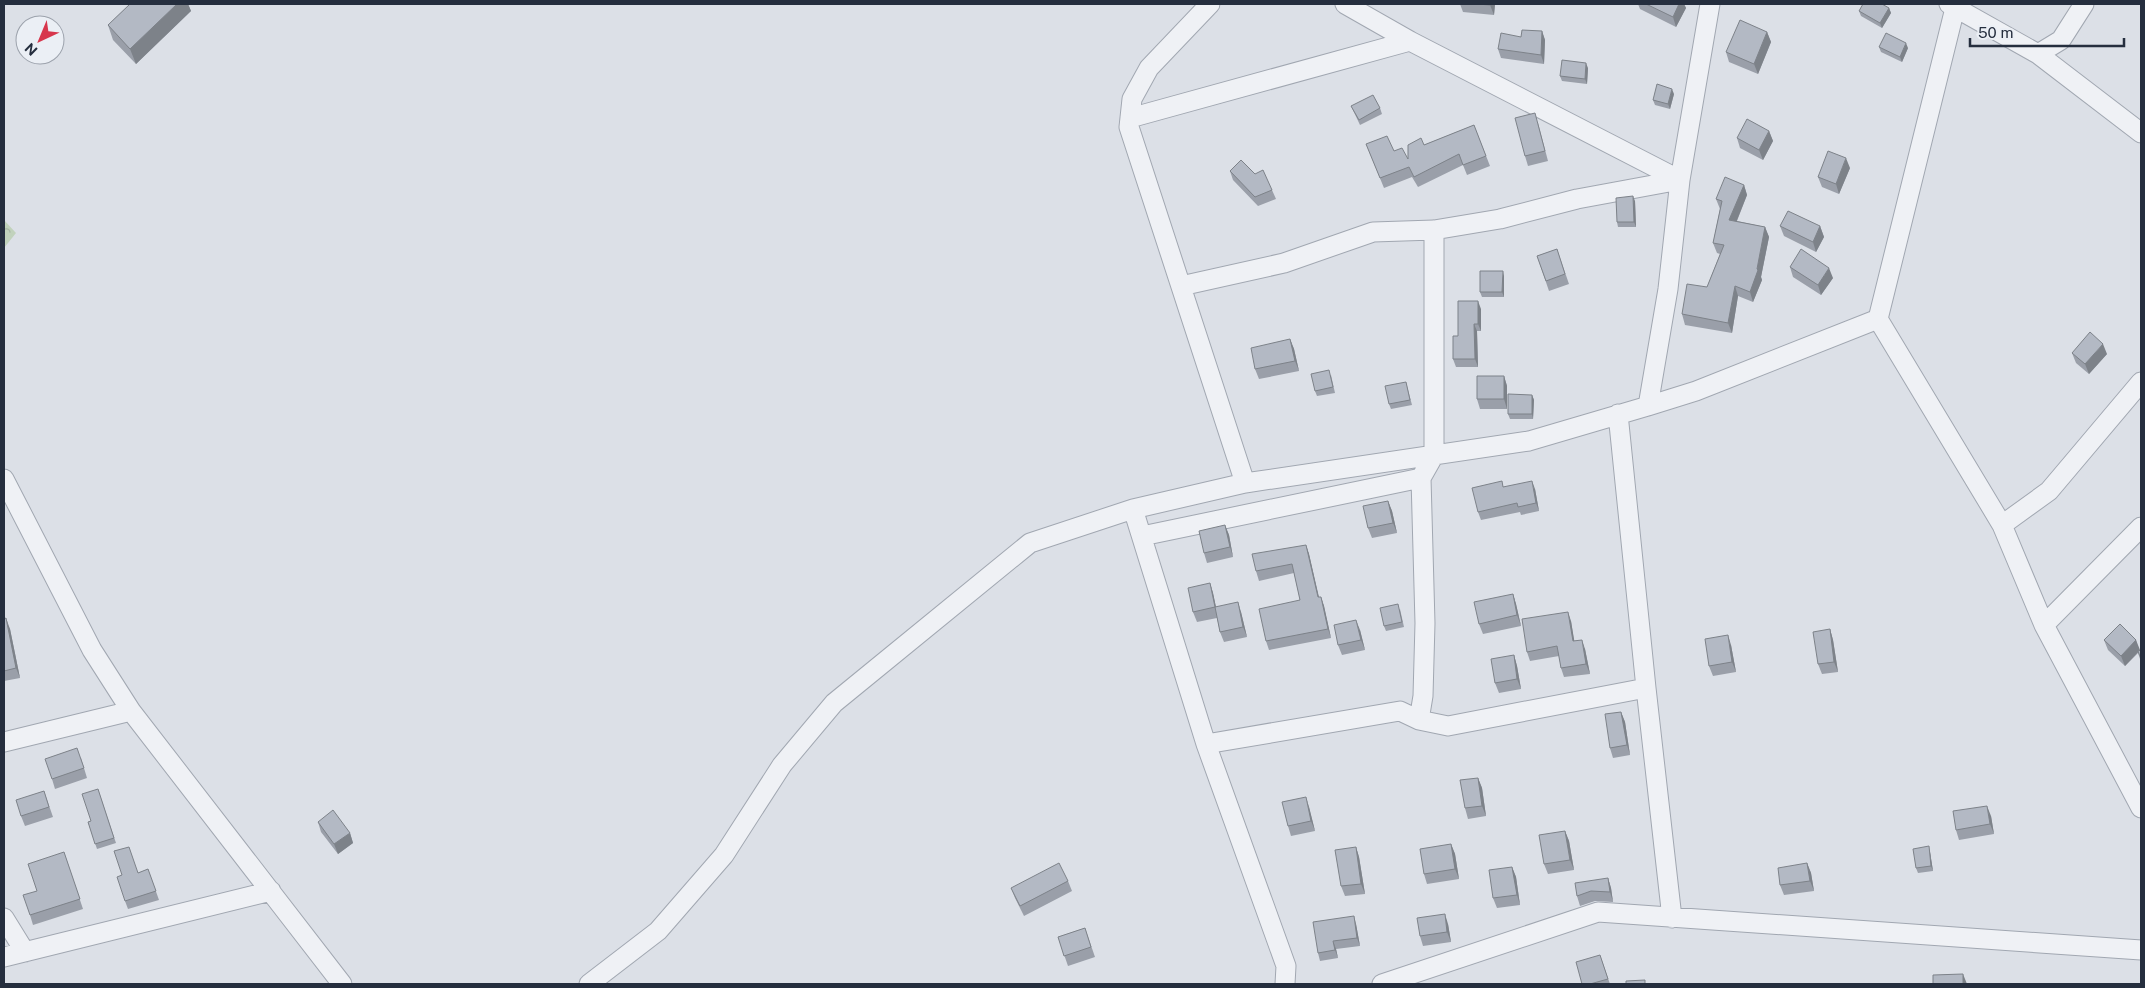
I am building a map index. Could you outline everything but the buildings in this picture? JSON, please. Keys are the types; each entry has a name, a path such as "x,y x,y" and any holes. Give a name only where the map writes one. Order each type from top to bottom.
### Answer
{"street":[{"path":"1210,4 1149,68 1132,99 1129,127 1245,483"},
{"path":"1345,4 1410,41 1680,180"},
{"path":"1648,406 1668,289 1680,180 1710,4"},
{"path":"2038,54 2061,40 2084,4"},
{"path":"2141,133 2038,54 1952,6 1878,319 2002,525 2044,625 2141,808"},
{"path":"1130,118 1410,41"},
{"path":"1181,286 1284,263 1373,232 1434,230 1500,219 1577,199 1680,180"},
{"path":"1419,720 1424,696 1425,623 1421,478 1434,455 1434,230"},
{"path":"589,984 665,923 724,856 782,765 834,703 1030,542 1133,509 1245,483 1529,441 1696,391 1878,319"},
{"path":"2002,525 2049,491 2141,382"},
{"path":"1618,414 1672,918"},
{"path":"1142,536 1421,478"},
{"path":"4,479 92,650 131,712 342,984"},
{"path":"1133,509 1206,744 1286,966 1285,984"},
{"path":"2044,625 2141,527"},
{"path":"1206,744 1400,711 1419,720 1448,726 1646,688"},
{"path":"4,742 131,712"},
{"path":"4,957 271,892"},
{"path":"1382,984 1598,912 2141,950"},
{"path":"4,918 25,952"}],"green space":[{"path":"4,220 16,233 4,248"}]}
